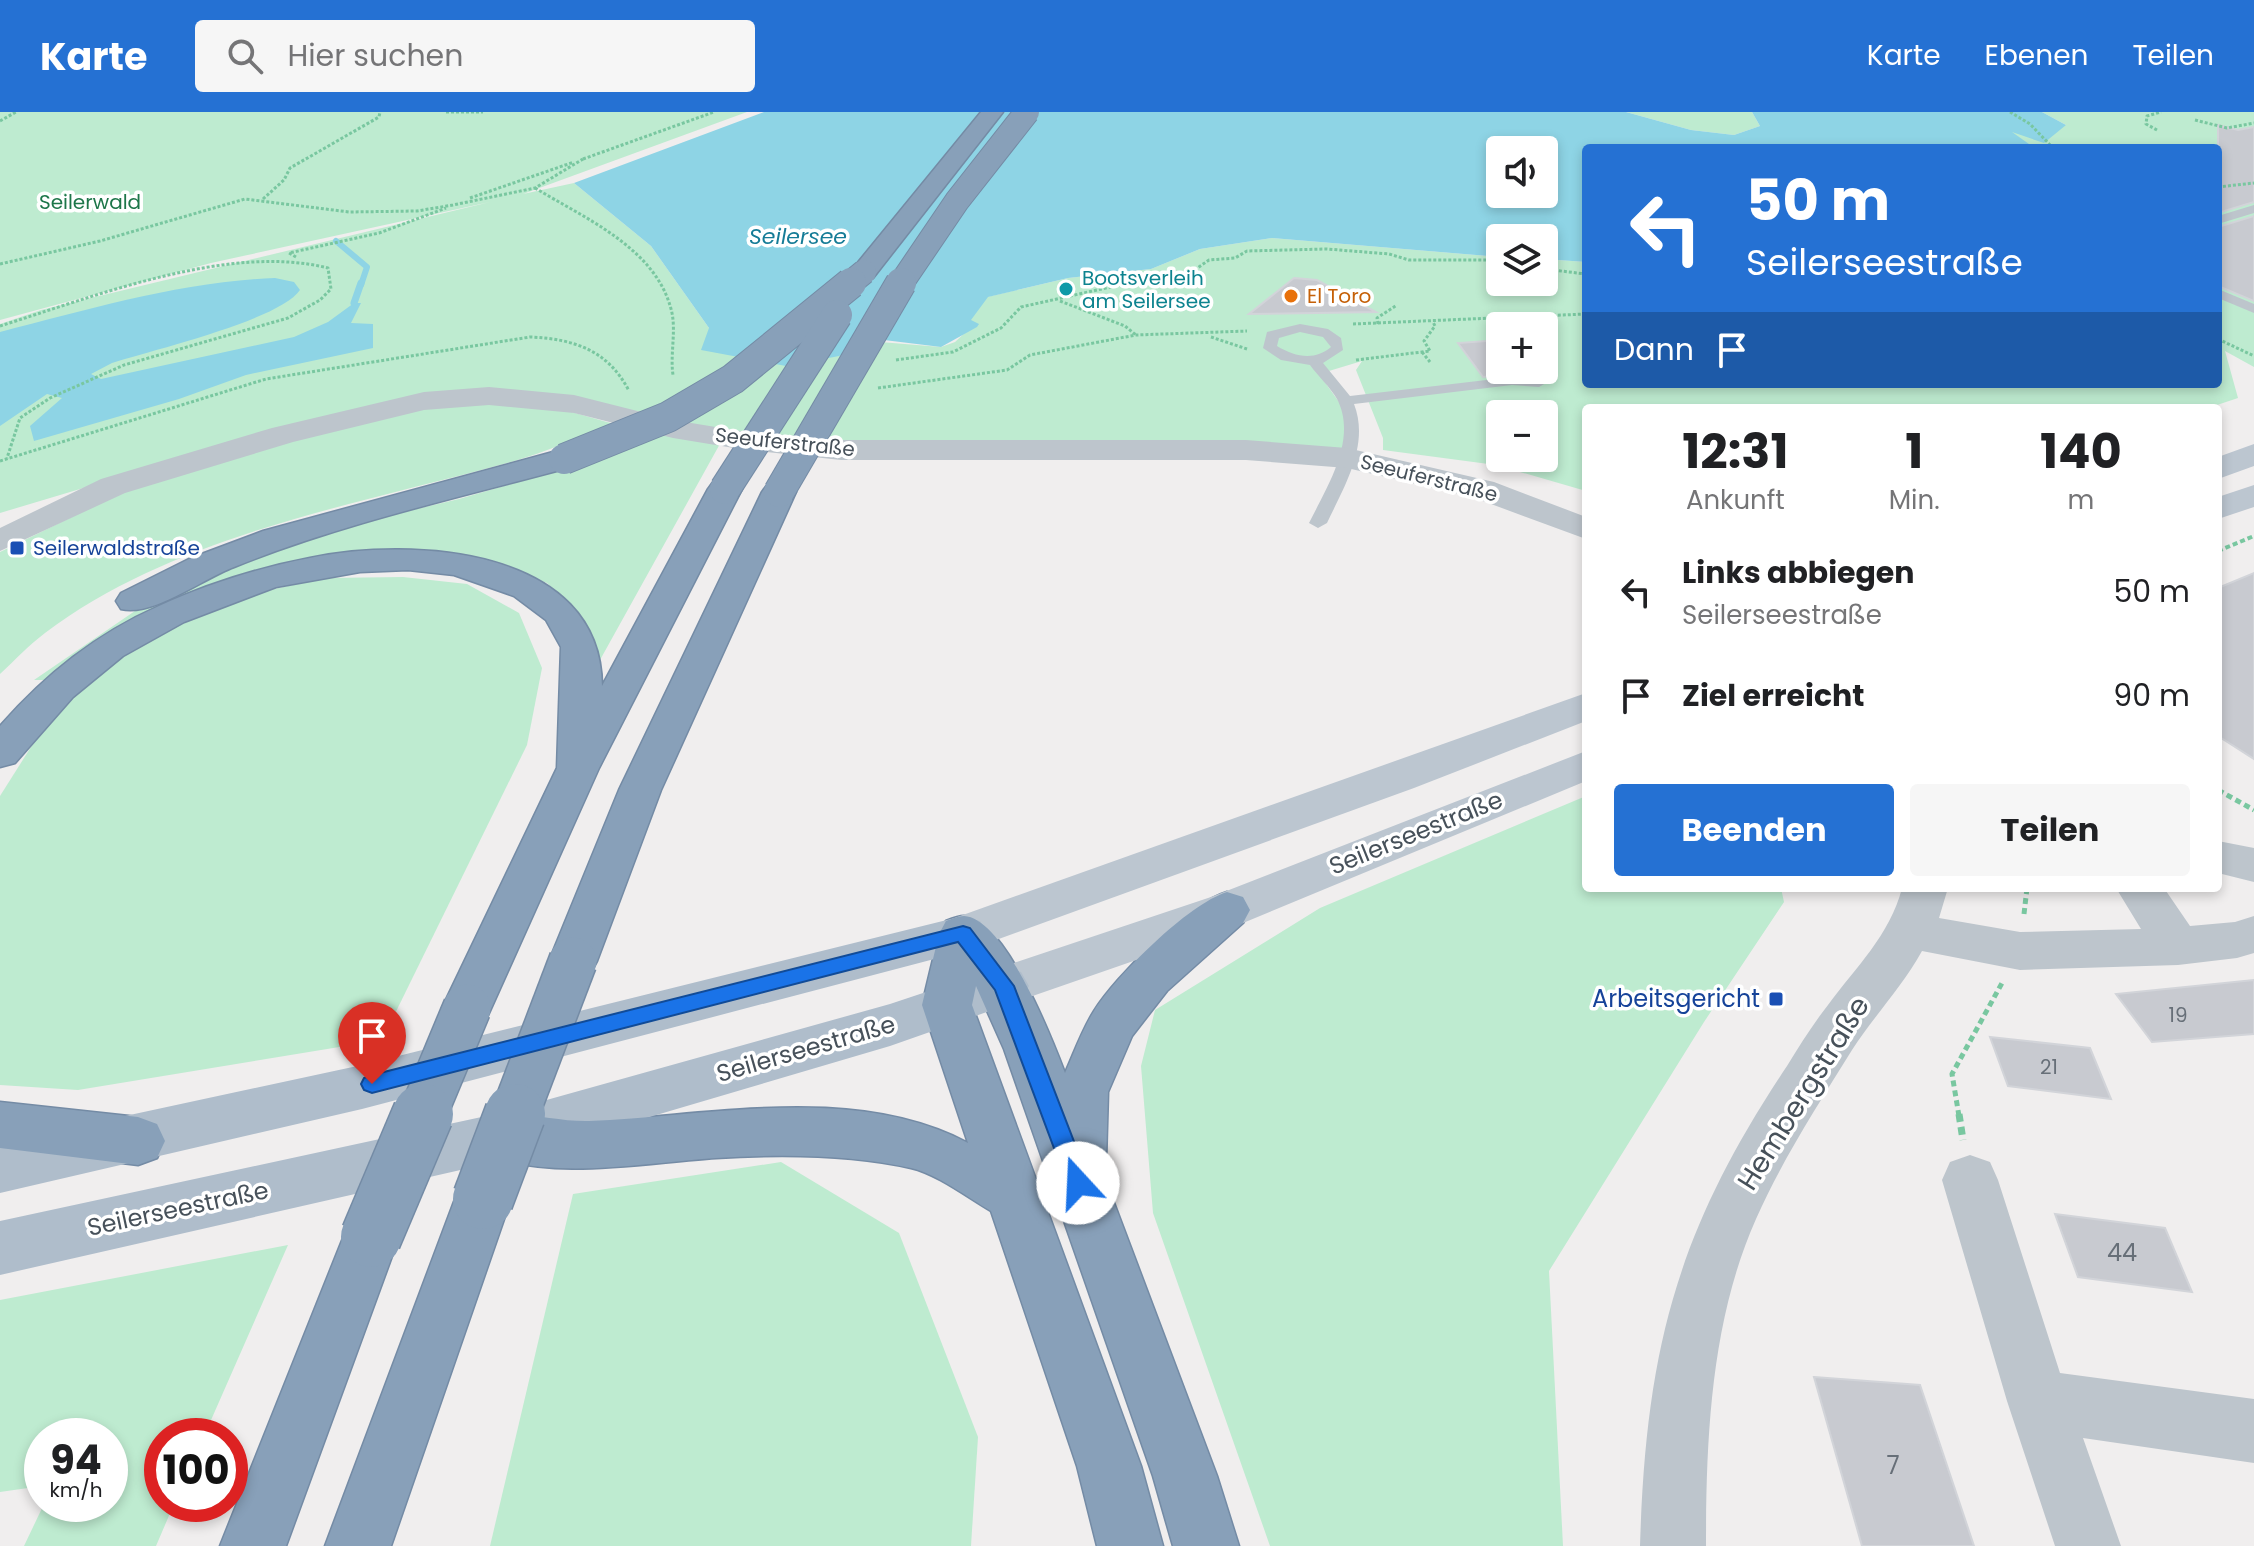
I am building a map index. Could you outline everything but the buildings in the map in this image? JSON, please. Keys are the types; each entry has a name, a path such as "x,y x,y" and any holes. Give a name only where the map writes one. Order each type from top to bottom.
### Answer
{"highway":[{"path":"253,1546 371,1237 467,1008 578,768 725,489 864,272 914,205 992,112"},
{"path":"358,1546 483,1199 640,790 779,492 879,317 966,187 1027,112"},
{"path":"0,705 62,648 132,603 204,566 342,518 564,459 668,417 733,379 864,272"},
{"path":"0,753 44,699 91,660 178,611 233,589 294,572 355,562 418,560 481,569 531,587 562,613 580,648 578,768"},
{"path":"1078,1183 1082,1092 1112,1025 1150,977 1227,910"},
{"path":"963,934 1004,986 1185,1476 1206,1546"},
{"path":"963,934 947,1005 1017,1196 1109,1466 1130,1546"},
{"path":"0,1125 138,1141"},
{"path":"500,1137 586,1145 720,1134 838,1133 923,1146 1017,1196"}],"main road":[{"path":"2222,467 2254,454"},
{"path":"0,1168 138,1141 963,934 1399,778 1582,708"},
{"name":"Seilerseestraße","path":"0,1248 500,1137 947,1005 1227,910 1582,767"}],"street":[{"name":"Seeuferstraße","path":"0,541 113,486 283,435 388,408 458,396 518,397 574,404 727,438 841,450 1246,450 1347,458 1482,489 1582,527"},
{"path":"2222,858 2254,865"},
{"path":"2142,892 2178,946"},
{"path":"1917,909 2020,951 2178,946 2237,940 2254,934"},
{"name":"Hembergstraße","path":"1673,1546 1673,1481 1687,1356 1711,1265 1747,1178 1839,1027 1917,909"},
{"path":"1970,1180 2038,1401 2088,1546"},
{"path":"2038,1401 2254,1431"}],"lane":[{"path":"2222,219 2254,209"},
{"path":"2222,295 2254,309"},
{"path":"1317,364 1345,401 1350,436 1347,458 1318,523"},
{"path":"1345,401 1486,384"}],"path":[{"path":"0,121 16,112"},
{"path":"263,199 284,180 290,168 379,117 380,112"},
{"path":"446,112 483,112"},
{"path":"7,458 20,418 50,398 124,365 288,318 320,300 331,289 328,268 289,253 309,244 358,238 410,224 453,205 714,112"},
{"path":"2010,112 2030,124 2050,144"},
{"path":"2157,130 2146,124 2147,116 2161,112"},
{"path":"2201,115 2195,120 2227,128 2254,123"},
{"path":"0,264 100,241 223,203 263,199 349,212 417,211 453,205 535,188 583,159"},
{"path":"2222,187 2254,183"},
{"path":"535,188 633,251 654,270 672,315 672,375 685,380"},
{"path":"1136,335 1125,326 1060,301 1124,284 1177,282 1209,260 1235,258 1247,251 1327,249 1389,254 1409,260 1486,260"},
{"path":"0,326 104,294 224,266 298,259"},
{"path":"1558,271 1582,274"},
{"path":"1378,324 1377,318 1397,305"},
{"path":"1349,323 1361,325 1582,314"},
{"path":"864,389 1007,370 1030,355 1136,335 1246,332 1258,321"},
{"path":"1433,322 1435,326 1424,341 1435,359"},
{"path":"1360,332 1361,325"},
{"path":"0,461 266,379 530,337 564,337 586,345 615,363 630,394"},
{"path":"2222,341 2254,356"},
{"path":"1357,350 1360,359"},
{"path":"1317,364 1430,351"},
{"path":"1422,352 1430,362"},
{"path":"1397,354 1401,361"},
{"path":"1360,359 1353,369 1366,398"},
{"path":"2222,549 2254,536"},
{"path":"2222,792 2254,810"},
{"path":"1970,1180 1952,1074 2020,951 2027,892"}],"green space":[{"name":"Seilerwald","path":"0,112 747,112 523,194 574,183 651,246 709,328 941,347 955,342 969,329 970,320 987,297 1068,278 1151,269 1200,249 1272,238 1486,256 1486,296 1558,296 1558,260 1582,262 1582,388 2222,388 2222,144 2028,144 2008,131 2066,125 2042,112 2254,112 2254,367 2225,351 2238,398 2220,404 1582,404 1582,490 1520,472 1558,472 1558,400 1486,400 1486,464 1383,450 1383,438 1356,370 1362,361 1319,374 1344,409 1344,455 846,447 461,392 217,448 0,513 0,324 41,310 490,202 211,263 0,320"},
{"path":"1626,112 1752,112 1760,126 1734,135 1691,130"},
{"path":"506,402 561,409 614,424 511,462 269,526 209,547 151,571 96,599 45,633 0,674 0,552 123,492 270,444 452,403"},
{"path":"658,430 721,442 590,678 595,643 580,615 547,583 496,564 318,559 47,680 34,680 151,600 314,533 459,499 566,468"},
{"path":"403,577 467,584 519,613 542,668 527,745 382,1040 78,1090 0,1085 0,796 55,709 117,658 182,619 246,595 326,578"},
{"path":"1582,798 1582,892 1782,892 1784,902 1704,1022 1549,1271 1563,1546 1270,1546 1153,1213 1141,1066 1155,1010 1320,908"},
{"path":"781,1162 899,1233 978,1437 971,1546 490,1546 573,1194"},
{"path":"288,1245 212,1418 144,1418 144,1522 166,1522 156,1546 24,1546 35,1522 128,1522 128,1418 24,1418 24,1489 0,1492 0,1300"}],"water":[{"name":"Seilersee","path":"764,112 1626,112 1691,130 1734,135 1760,126 1752,112 2042,112 2066,125 2044,143 2012,132 2029,144 1582,144 1582,262 1558,260 1558,224 1486,224 1486,256 1272,238 1200,249 1151,269 1068,278 988,297 971,320 979,324 977,327 941,347 876,339 839,356 786,366 701,350 709,328 651,246 574,183"},
{"path":"275,278 294,282 300,290 288,301 242,323 112,363 91,374 101,379 294,337 328,322 354,303 361,303 351,323 373,324 373,348 246,375 179,399 34,441 30,426 62,398 47,394 0,426 0,332 170,291"}],"waterway":[{"path":"336,241 367,267 361,285"},
{"path":"354,303 361,283"}],"place":[{"name":"Bootsverleih am Seilersee","path":"1066,289"},
{"name":"El Toro","path":"1291,296"},
{"name":"Seilerwaldstraße","path":"17,548"},
{"name":"Arbeitsgericht","path":"1776,999"}],"route":[{"path":"372,1084 963,934 1004,986 1078,1183"}]}
